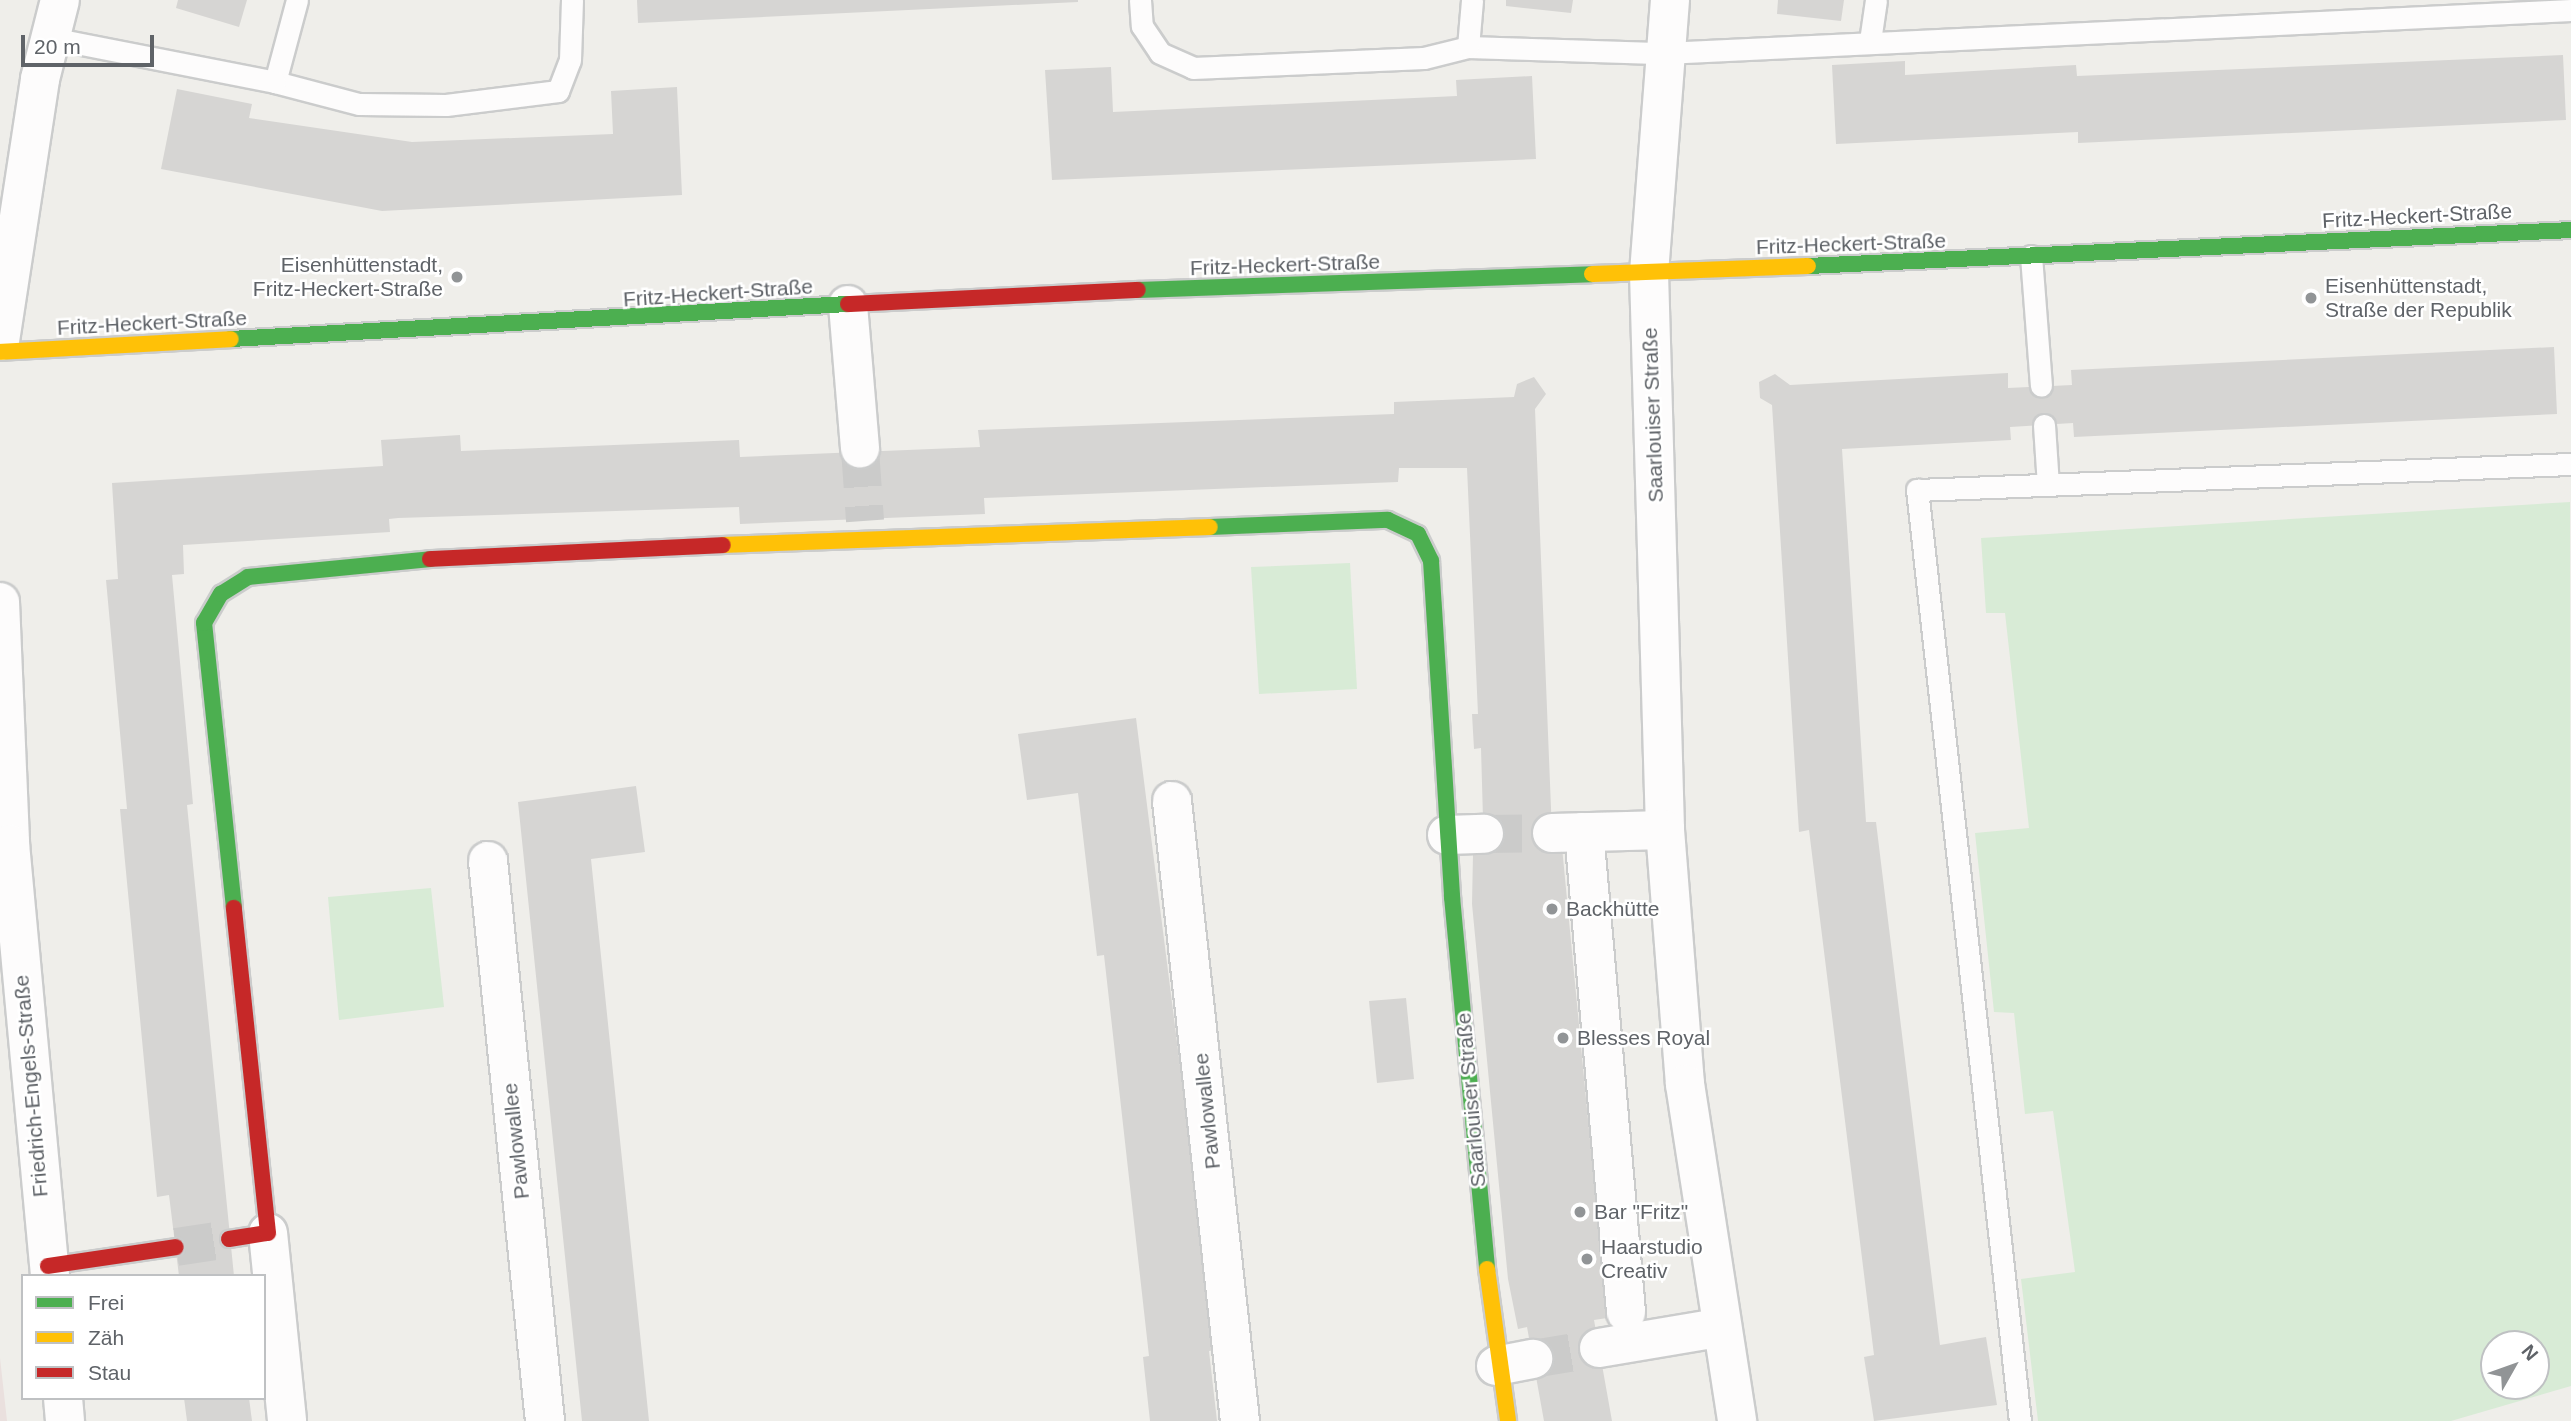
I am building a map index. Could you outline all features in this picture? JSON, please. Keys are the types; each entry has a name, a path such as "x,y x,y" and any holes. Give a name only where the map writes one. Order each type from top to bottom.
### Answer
{"street":[{"path":"0,341 51,38 60,0"},
{"name":"Saarlouiser Straße","path":"1670,0 1649,273 1665,830 1685,1084 1719,1328 1737,1421"},
{"name":"Fritz-Heckert-Straße","path":"0,352 848,305 1649,273 2571,230"},
{"path":"848,305 860,449"},
{"name":"Saarlouiser Straße","path":"268,1233 206,657 204,623 221,594 248,577 282,569 866,531 1118,530 1356,517 1388,520 1418,534 1433,585 1465,835 1496,1366 1508,1421"},
{"name":"Friedrich-Engels-Straße","path":"0,602 11,858 49,1271"},
{"name":"Pawlowallee","path":"1172,801 1240,1421"},
{"path":"1626,1312 1568,833 1665,830"},
{"name":"Pawlowallee","path":"488,861 545,1421"},
{"path":"229,1239 268,1233 287,1421"},
{"path":"49,1271 176,1247"},
{"path":"1599,1348 1719,1328"},
{"path":"1496,1366 1533,1359"},
{"path":"63,1400 65,1421"}],"lane":[{"path":"275,82 297,0"},
{"path":"51,38 275,82 359,104 446,105 558,91 570,60 572,0"},
{"path":"1140,0 1142,26 1160,53 1194,68 1424,58 1468,47 1664,53 2571,9"},
{"path":"1468,47 1472,0"},
{"path":"1870,41 1876,0"},
{"path":"2031,256 2042,386"},
{"path":"2044,425 2048,485"},
{"path":"2020,1421 1917,490 2571,464"}],"shaded area":[{"path":"0,1358 7,1421 0,1421"}],"green space":[{"path":"2570,502 2571,1386 2550,1392 2550,1330 2480,1330 2480,1400 2523,1400 2451,1421 2038,1421 2021,1279 2075,1272 2053,1111 2025,1114 2014,1013 1994,1012 1975,833 2029,828 2005,613 1986,613 1981,538"},
{"path":"1350,563 1357,689 1259,694 1251,567"},
{"path":"431,888 444,1007 339,1020 328,897"}],"building":[{"path":"178,0 247,0 239,27 176,8"},
{"path":"637,0 1078,0 1078,2 638,23"},
{"path":"1506,0 1573,0 1571,13 1506,6"},
{"path":"1778,0 1844,0 1841,21 1777,14"},
{"path":"2563,55 2566,120 2078,143 2078,132 1836,144 1832,65 1905,61 1905,75 2076,65 2077,76"},
{"path":"1111,67 1113,112 1457,96 1456,80 1532,76 1536,159 1052,180 1045,70"},
{"path":"677,87 682,195 382,211 161,169 177,89 252,104 249,118 412,142 613,134 611,91"},
{"path":"2554,347 2557,414 2074,437 2073,423 2010,427 2011,440 1842,449 1866,822 1876,822 1940,1345 1986,1337 1997,1405 1874,1421 1864,1357 1874,1355 1809,830 1799,832 1772,405 1760,398 1759,382 1775,374 1790,385 2008,373 2008,388 2072,385 2071,370"},
{"path":"1534,377 1546,394 1535,409 1552,833 1562,847 1607,1318 1594,1320 1612,1421 1544,1421 1527,1327 1518,1329 1508,1279 1472,904 1473,854 1484,854 1481,748 1474,749 1472,714 1478,714 1467,468 1399,468 1398,482 984,498 985,514 740,524 739,507 398,518 389,519 390,532 183,545 184,574 172,575 193,804 187,805 234,1274 179,1274 169,1195 157,1197 120,809 127,809 106,580 118,579 112,483 383,466 381,440 460,435 461,451 739,440 740,457 980,447 978,430 1394,414 1394,402 1514,397 1517,384"},
{"path":"1136,718 1216,1350 1209,1351 1217,1421 1150,1421 1143,1357 1149,1356 1104,955 1097,956 1078,793 1027,800 1018,734"},
{"path":"636,786 645,852 591,859 649,1421 582,1421 518,802"},
{"path":"1406,998 1414,1079 1377,1083 1369,1001"},
{"path":"184,1400 249,1400 252,1421 187,1421"}],"tunnel":[{"path":"860,449 865,521"},
{"path":"1484,834 1552,833"},
{"path":"176,1247 229,1239"},
{"path":"1533,1359 1599,1348"}],"traffic: fast":[{"path":"1808,266 2571,230"},
{"path":"1138,290 1592,274"},
{"path":"231,339 848,304"},
{"path":"1210,527 1388,520 1418,534 1431,561 1452,897 1487,1269"},
{"path":"234,908 204,623 221,594 248,577 430,559"}],"traffic: slow":[{"path":"1592,274 1808,266"},
{"path":"0,352 231,339"},
{"path":"723,545 1210,527"},
{"path":"1487,1269 1508,1421"}],"traffic: jam":[{"path":"848,304 1138,290"},
{"path":"430,559 723,545"},
{"path":"229,1239 268,1233 234,908"},
{"path":"48,1266 176,1247"}],"place":[{"name":"Eisenhüttenstadt, Fritz-Heckert-Straße","path":"457,277"},
{"name":"Eisenhüttenstadt, Straße der Republik","path":"2311,298"},
{"name":"Backhütte","path":"1552,909"},
{"name":"Blesses Royal","path":"1563,1038"},
{"name":"Bar \"Fritz\"","path":"1580,1212"},
{"name":"Haarstudio Creativ","path":"1587,1259"}]}
